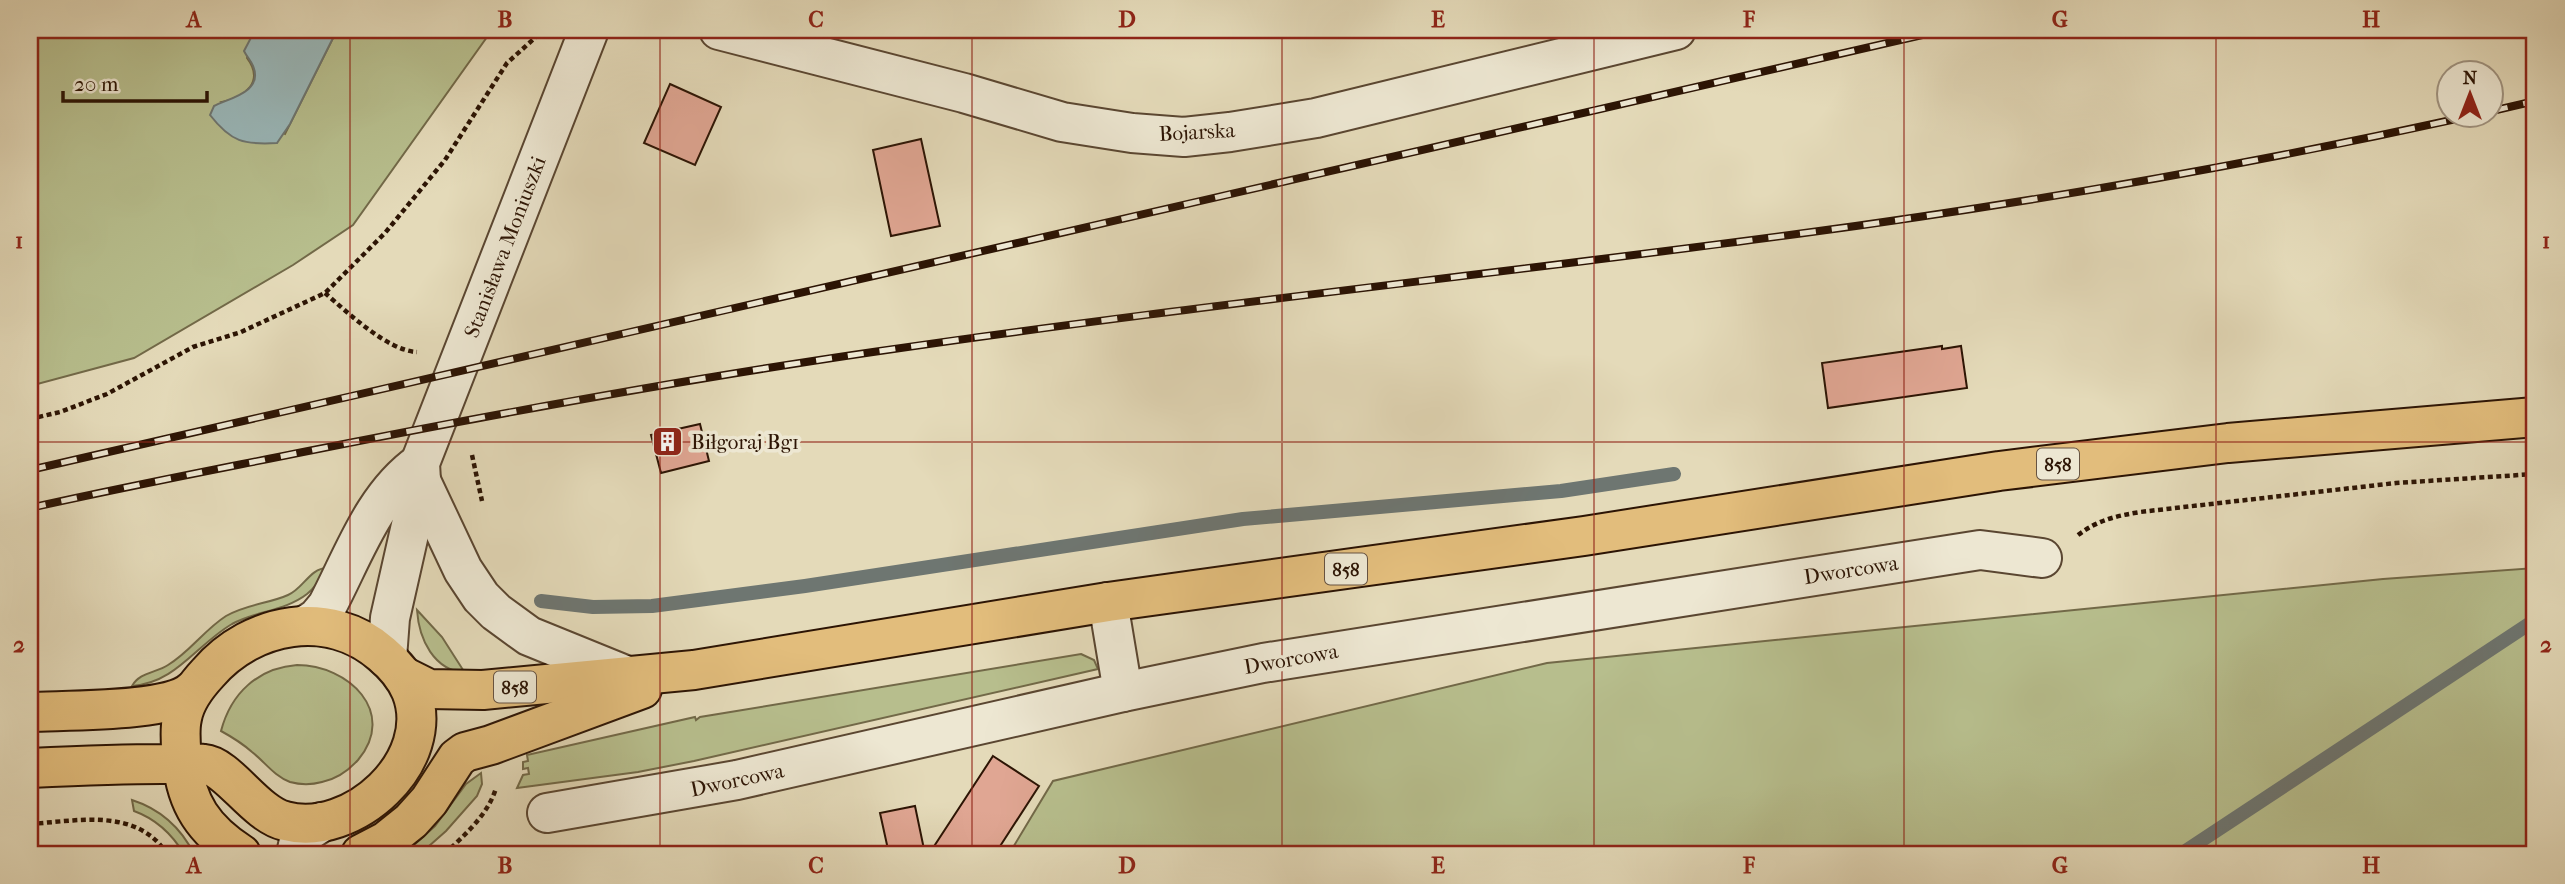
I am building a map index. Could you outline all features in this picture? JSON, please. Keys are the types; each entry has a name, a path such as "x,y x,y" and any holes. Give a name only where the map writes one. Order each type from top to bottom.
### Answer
{"main road":[{"name":"858","path":"30,712 157,705 179,700 244,641 281,627 306,625 351,635 369,644 419,685 441,690 483,690 630,677 694,670 1108,602 1584,536 1999,471 2269,439 2535,417"},
{"path":"30,768 114,764 209,765 267,813 281,820 302,824 345,816 370,802 397,773 410,747 415,725 415,703 395,667"},
{"name":"858","path":"361,854 386,841 411,821 429,801 461,755 694,670"},
{"name":"858","path":"193,690 181,719 182,764 187,790 204,823 232,851"}],"street":[{"name":"Stanisława Moniuszki","path":"395,667 390,618 421,472 463,354 589,30"},
{"name":"Bojarska","path":"719,30 964,93 1062,122 1132,133 1184,137 1316,118 1676,30"},
{"name":"Stanisława Moniuszki","path":"306,625 317,618 327,606 377,509 402,479 421,472"},
{"path":"421,472 463,570 481,597 496,612 529,636 630,677"},
{"name":"Dworcowa","path":"547,813 737,780 1263,663 1980,550 2042,558"},
{"path":"1108,602 1123,692"},
{"path":"296,854 300,836 322,822"}],"path":[{"path":"30,419 60,412 107,394 193,347 241,332 325,293 393,222 445,160 507,63 539,34"},
{"path":"325,293 381,337 406,352 463,354"},
{"path":"2077,535 2094,523 2112,516 2396,484 2535,474"},
{"path":"444,854 469,832 491,800"},
{"path":"30,824 112,820 147,832 167,854"}],"green space":[{"path":"30,30 255,30 247,58 254,74 253,81 245,92 222,102 285,134 337,30 492,30 353,225 293,265 134,358 30,386"},
{"path":"327,568 313,588 298,600 232,624 173,671 161,678 132,686 139,678 176,660 226,616 288,595 316,571"},
{"path":"2535,568 2535,854 1009,854 1053,781 1547,663 2383,579"},
{"path":"417,610 442,637 465,673 445,666 430,652 421,632"},
{"path":"1081,654 1094,660 1098,669 694,761 638,772 517,788 523,775 529,774 528,768 523,769 523,762 528,761 527,755 695,717 696,720 700,717"},
{"path":"297,665 316,667 349,682 362,694 370,709 373,725 369,742 354,764 337,777 314,784 298,784 284,779 245,746 221,731 232,705 248,685 270,671"},
{"path":"481,773 482,784 477,796 446,831 420,854 404,854 435,826 466,784"},
{"path":"132,800 169,821 183,836 194,854 184,854 163,828 134,811"}],"water":[{"path":"255,30 337,30 290,124 277,143 239,140 225,131 210,115 214,106 243,93 254,82 253,66 244,51"}],"building":[{"path":"670,84 721,107 695,165 644,143"},
{"path":"921,139 940,226 891,236 873,150"},
{"path":"1942,346 1942,349 1961,346 1967,388 1828,408 1822,363"},
{"path":"700,424 709,461 661,473 651,435"},
{"path":"993,756 1039,786 995,854 929,854"},
{"path":"915,806 925,854 889,854 880,813"}],"waterway":[{"path":"541,601 593,607 652,606 805,586 1243,519 1561,491 1674,474"},
{"path":"2181,854 2535,620"}],"railway":[{"path":"30,470 1944,30"},
{"path":"2506,108 2535,101"},
{"path":"30,508 441,425 729,374 1104,320 1682,249 1966,210 2219,167 2436,123"}],"place":[{"name":"Biłgoraj Bg1","path":"668,442"}]}
